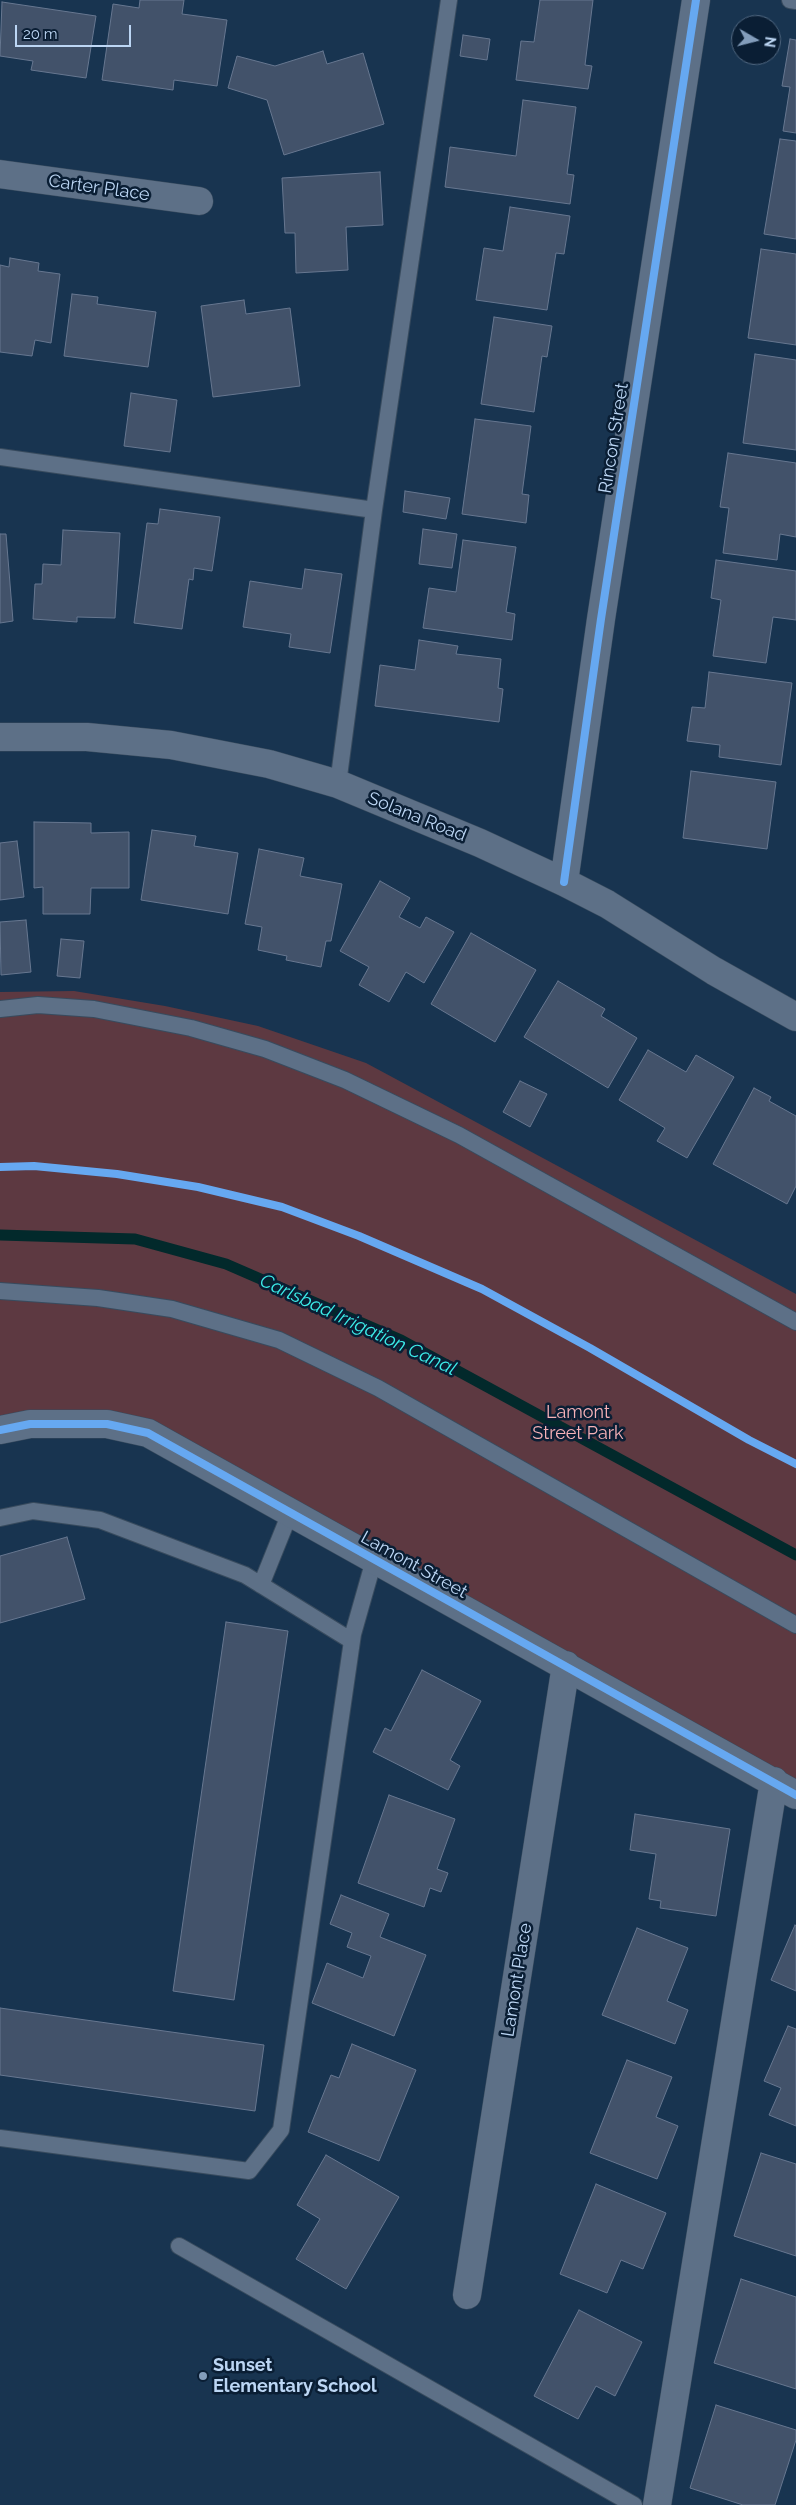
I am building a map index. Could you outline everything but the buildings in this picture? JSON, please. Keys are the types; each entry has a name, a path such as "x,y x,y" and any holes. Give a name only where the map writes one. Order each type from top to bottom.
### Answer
{"street":[{"name":"Rincon Street","path":"564,882 601,619 696,0"},
{"name":"Carter Place","path":"0,174 199,201"},
{"name":"Solana Road","path":"0,737 87,737 172,746 269,764 338,784 480,843 564,882 607,904 714,971 796,1017"},
{"name":"Lamont Street","path":"0,1430 30,1424 107,1424 148,1433 785,1788"},
{"name":"Lamont Place","path":"468,2295 566,1665"},
{"path":"657,2505 785,1788"}],"lane":[{"path":"338,784 374,510 449,0"},
{"path":"790,0 796,1"},
{"path":"0,456 374,510"},
{"path":"0,1009 38,1005 94,1009 191,1028 266,1049 345,1080 460,1135 796,1322"},
{"path":"0,1291 98,1298 172,1309 279,1340 378,1388 796,1625"},
{"path":"0,1518 34,1511 100,1520 245,1575 352,1641"},
{"path":"261,1585 290,1513"},
{"path":"0,2138 249,2171 281,2130 352,1641 374,1560"},
{"path":"179,2246 634,2505"}],"green space":[{"name":"Lamont Street Park","path":"74,991 165,1006 258,1026 366,1063 796,1294 796,1795 148,1433 0,1430 0,992"}],"waterway":[{"name":"Carlsbad Irrigation Canal","path":"0,1235 135,1239 226,1264 401,1340 796,1555"}],"cycle path":[{"path":"564,882 601,619 696,0"},
{"path":"0,1167 34,1166 117,1174 198,1187 282,1207 359,1236 482,1289 590,1348 749,1440 796,1464"},
{"path":"0,1430 30,1424 107,1424 148,1433 796,1795"}],"place":[{"name":"Sunset Elementary School","path":"203,2376"}]}
